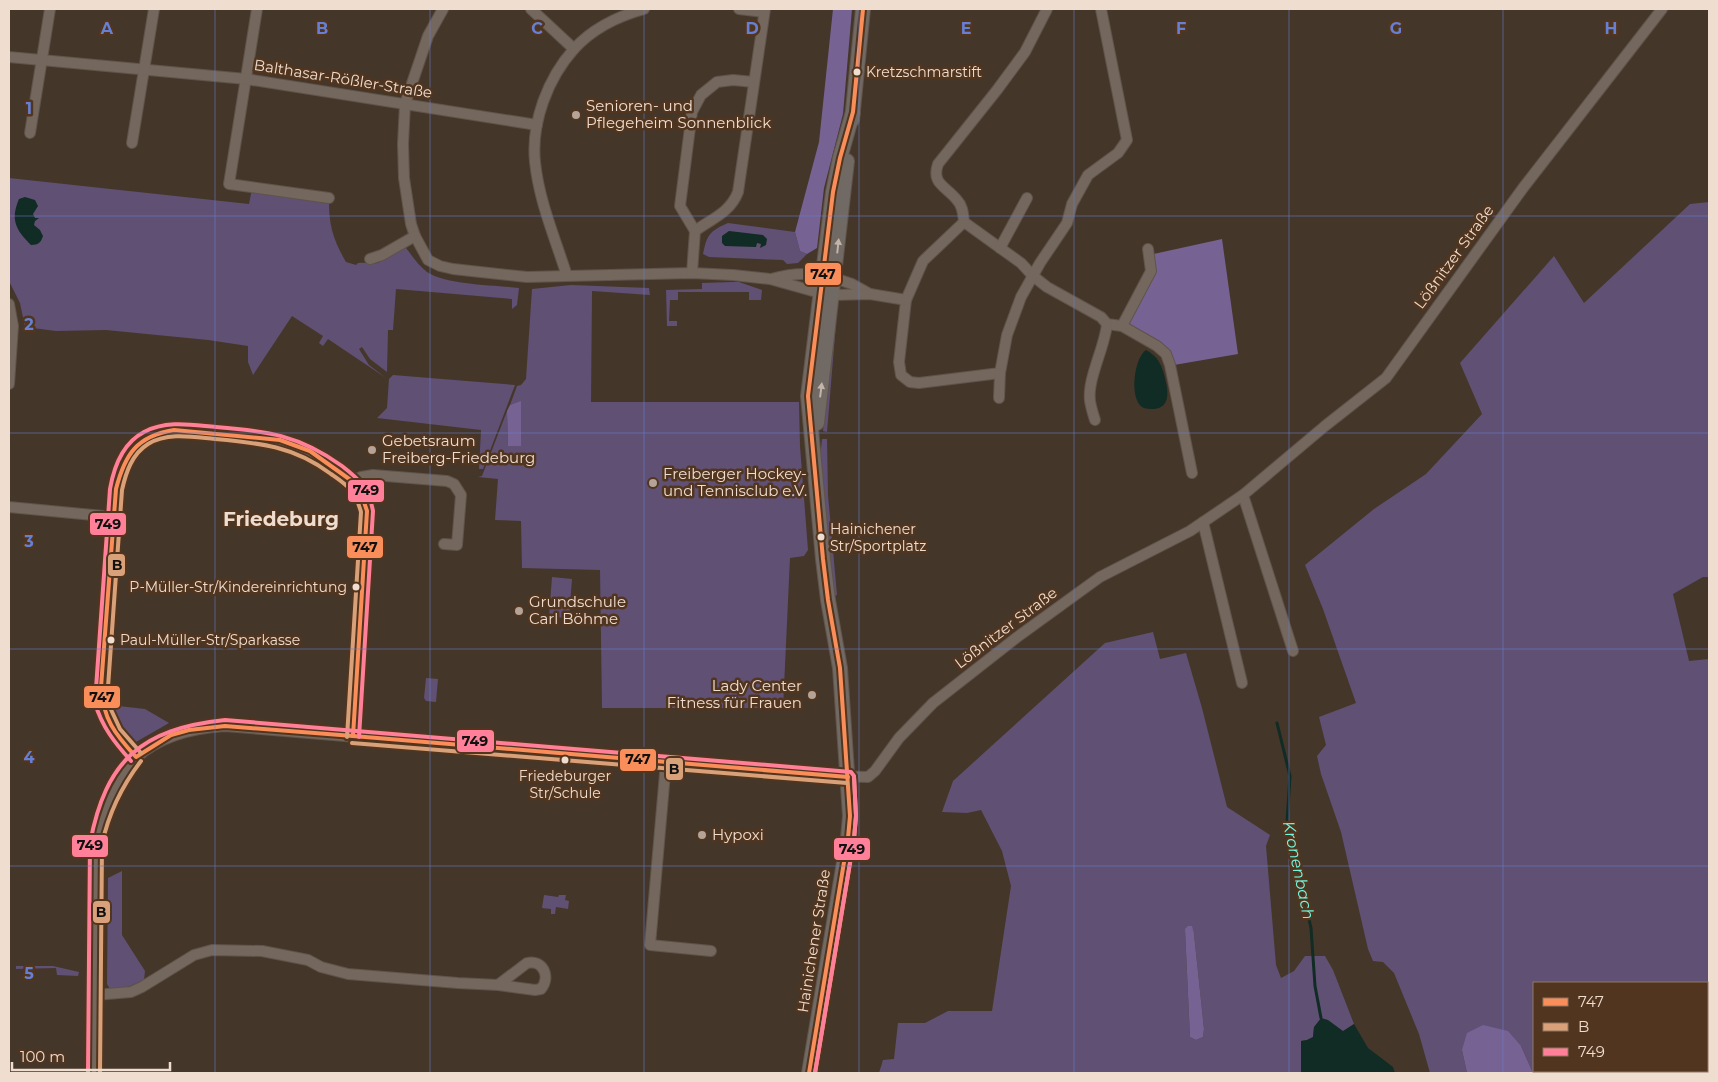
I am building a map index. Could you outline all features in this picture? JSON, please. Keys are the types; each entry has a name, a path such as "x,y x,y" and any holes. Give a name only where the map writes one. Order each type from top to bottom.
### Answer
{"main road":[{"name":"Hainichener Straße","path":"809,1073 850,816 840,668 824,568 814,456 826,294 853,112 863,9"}],"street":[{"path":"30,133 50,9"},
{"path":"132,143 154,9"},
{"path":"257,9 229,184 329,198"},
{"path":"443,9 428,36 405,104 404,178 415,236 428,260 440,266 461,270 527,277 692,273 770,279 826,294 870,294 906,300"},
{"path":"531,9 574,48"},
{"path":"567,276 538,180 535,159 537,125 543,102 551,84 574,48 605,25 644,9"},
{"path":"695,231 727,210 738,192 765,10 739,9"},
{"path":"1047,9 1025,52 938,164 936,172 937,181 958,200 963,210 964,222 1021,263 1047,287 1101,317 1107,324 1122,326 1157,346 1166,354 1170,365 1192,472"},
{"path":"999,398 1000,373 1007,335 1021,297 1067,223 1072,204 1088,175 1118,152 1127,140 1101,9"},
{"name":"Lößnitzer Straße","path":"136,757 171,735 207,727 225,726 848,777 868,777 872,775 899,738 933,703 1016,638 1100,577 1190,531 1243,495 1386,378 1523,188 1662,9"},
{"name":"Balthasar-Rößler-Straße","path":"9,57 246,79 537,125"},
{"path":"692,273 695,231 680,206 692,112 701,95 717,82 733,80 754,82"},
{"path":"1000,248 1027,198"},
{"path":"964,222 923,261 906,300 899,362 900,375 910,382 919,383 1000,373"},
{"path":"370,259 382,256 415,236"},
{"path":"1122,326 1150,271 1148,249"},
{"path":"770,279 801,273 829,277 852,284 870,294"},
{"path":"9,304 13,319 9,384"},
{"path":"1095,420 1089,399 1107,324"},
{"path":"94,1073 96,843 101,817 110,794 136,757 113,732 101,702 100,687 116,489 123,463 139,443 162,431 174,430 280,440 310,451 352,481 360,490 367,511 353,737"},
{"path":"352,481 372,475 447,481 454,484 460,495 461,502 457,546 444,544"},
{"path":"1243,495 1293,651"},
{"path":"9,507 114,517"},
{"path":"1203,522 1242,683"},
{"path":"666,762 650,945 711,951"},
{"path":"95,995 131,992 194,955 212,950 262,951 308,960 321,967 348,974 458,984 498,985"}],"shaded area":[{"path":"833,9 852,9 843,114 824,188 817,248 807,254 800,251 795,232 819,142"},
{"path":"9,178 249,204 252,189 329,202 333,234 346,262 356,265 358,263 378,263 406,248 427,272 446,280 519,288 517,305 512,309 512,299 396,289 393,330 388,330 387,372 370,359 362,347 359,349 369,365 386,378 328,339 323,346 319,343 323,336 292,316 253,375 248,362 248,346 106,330 56,331 25,327 20,303 9,281"},
{"path":"1709,202 1709,577 1703,577 1673,594 1689,661 1709,659 1709,1073 1533,1073 1521,1046 1462,1050 1467,1073 1430,1073 1419,1034 1394,973 1383,962 1373,961 1368,949 1341,832 1321,774 1317,756 1326,745 1319,717 1356,703 1323,609 1305,565 1374,509 1426,474 1482,414 1460,363 1554,256 1584,303 1690,204"},
{"path":"728,223 795,232 800,251 807,254 798,263 787,264 783,260 709,257 703,254 710,234"},
{"path":"1222,239 1238,354 1174,365 1166,354 1122,326 1150,271 1149,255"},
{"path":"739,282 762,290 761,300 749,300 749,292 678,292 678,300 670,300 669,321 677,321 677,326 667,326 666,290 702,289 702,283"},
{"path":"571,285 649,288 650,295 592,291 591,402 799,402 800,446 808,550 804,556 790,558 783,708 602,708 600,570 522,568 521,521 495,520 498,479 478,477 482,476 507,411 508,446 521,402 510,405 517,386 521,385 526,379 532,289"},
{"path":"835,321 836,323 827,432 823,431"},
{"path":"393,375 515,385 483,469 479,469 481,430 377,418 387,408 389,379"},
{"path":"521,401 521,446 508,446 507,411 510,405"},
{"path":"822,439 827,439 828,495 837,595 832,596 820,459"},
{"path":"552,577 572,579 569,618 549,617"},
{"path":"1153,632 1160,659 1186,653 1227,807 1270,835 1266,846 1276,965 1281,978 1294,971 1305,956 1325,956 1333,970 1354,1024 1343,1032 1336,1027 1314,1027 1313,1037 1301,1041 1301,1073 879,1073 883,1060 894,1059 898,1023 925,1023 948,1011 992,1011 1011,886 1002,851 981,810 967,813 942,812 953,781 1105,643","holes":["1185,929 1194,934 1204,1029 1203,1037 1196,1040 1190,1037"]},
{"path":"426,678 438,679 436,702 426,701 424,698"},
{"path":"110,705 145,709 169,723 136,742 126,735 119,726"},
{"path":"122,871 122,935 145,971 144,980 128,987 110,989 107,984 108,878"},
{"path":"544,895 558,897 559,895 566,895 565,900 569,901 568,909 556,907 555,914 551,914 551,909 542,908"},
{"path":"1188,926 1192,926 1194,934 1204,1029 1203,1037 1196,1040 1190,1037 1185,929"},
{"path":"16,966 53,966 79,972 78,976 57,975 56,968 16,969"},
{"path":"1483,1025 1508,1031 1521,1046 1533,1073 1467,1073 1462,1050 1467,1033"}],"water":[{"path":"25,197 35,200 38,206 33,214 35,218 39,218 35,221 34,225 43,236 38,244 31,245 16,224 16,206 19,199"},
{"path":"729,231 763,235 767,239 766,245 760,248 761,244 757,243 756,247 725,246 722,243 722,236"},
{"path":"1146,350 1154,355 1161,365 1167,388 1166,402 1159,408 1154,409 1142,407 1135,395 1136,369 1138,361"},
{"path":"1321,1018 1328,1020 1343,1031 1354,1024 1368,1048 1393,1067 1395,1073 1301,1073 1301,1041 1313,1037 1314,1027"}],"waterway":[{"name":"Kronenbach","path":"1277,723 1290,776 1287,822 1311,928 1315,986 1321,1018"}],"transit line":[{"name":"747","path":"809,1073 850,816 840,668 823,559 808,396 833,192 853,112 863,9"},
{"name":"749","path":"131,761 101,720 95,703 110,489 117,464 130,442 153,428 171,425 251,430 282,436 311,447 326,456 342,466 363,485 369,496 373,511 359,737"},
{"name":"747","path":"174,430 280,440 310,451 352,481 360,490 367,511 353,736 225,726 189,730 171,735 136,757 111,725 104,708 101,687 116,489 124,466 134,449 151,437 174,430"},
{"name":"B","path":"141,753 120,729 107,701 122,490 128,470 142,448 156,440 172,437 247,442 290,452 304,457 317,465 342,482 353,493 361,512 347,737"},
{"name":"749","path":"88,1073 90,843 97,814 106,790 118,770 132,754 150,741 171,731 196,724 225,720 851,772 854,776 856,816 854,839 815,1073"},
{"name":"747","path":"353,736 848,777"},
{"name":"B","path":"352,743 847,783"},
{"name":"B","path":"100,1073 102,844 108,821 117,800 127,780 141,761"},
{"name":"B","path":"815,1073 854,839 856,816 854,777"}],"place":[{"name":"Kretzschmarstift","path":"857,72"},
{"name":"Senioren- und Pflegeheim Sonnenblick","path":"576,115"},
{"name":"Gebetsraum Freiberg-Friedeburg","path":"372,450"},
{"name":"Freiberger Hockey- und Tennisclub e.V.","path":"653,483"},
{"name":"Hainichener Str/Sportplatz","path":"821,537"},
{"name":"P-Müller-Str/Kindereinrichtung","path":"356,587"},
{"name":"Grundschule Carl Böhme","path":"519,611"},
{"name":"Paul-Müller-Str/Sparkasse","path":"111,640"},
{"name":"Lady Center Fitness für Frauen","path":"812,695"},
{"name":"Friedeburger Str/Schule","path":"565,760"},
{"name":"Hypoxi","path":"702,835"}],"district":[{"name":"Friedeburg","path":"281,519"}]}
